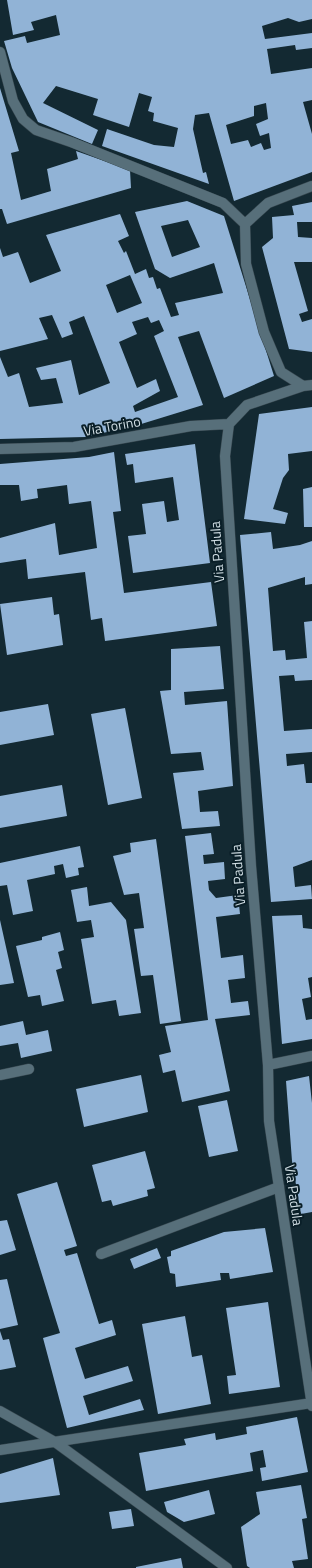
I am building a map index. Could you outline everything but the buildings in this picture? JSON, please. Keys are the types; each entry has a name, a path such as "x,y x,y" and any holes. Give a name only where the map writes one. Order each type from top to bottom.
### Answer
{"street":[{"path":"0,52 13,100 23,119 36,130 71,142 223,203 246,224"},
{"path":"307,386 281,372 264,332 246,264 246,224 268,203 312,186"},
{"path":"229,424 247,405 307,386"},
{"name":"Via Torino","path":"0,449 74,447 191,426 229,424"},
{"name":"Via Padula","path":"229,424 225,456 251,866 268,1065 269,1121 309,1357 312,1405"},
{"path":"268,1065 312,1056"},
{"path":"0,1075 29,1069"},
{"path":"101,1254 279,1187"},
{"path":"0,1450 312,1405"},
{"path":"0,1411 55,1442 226,1568"}]}
